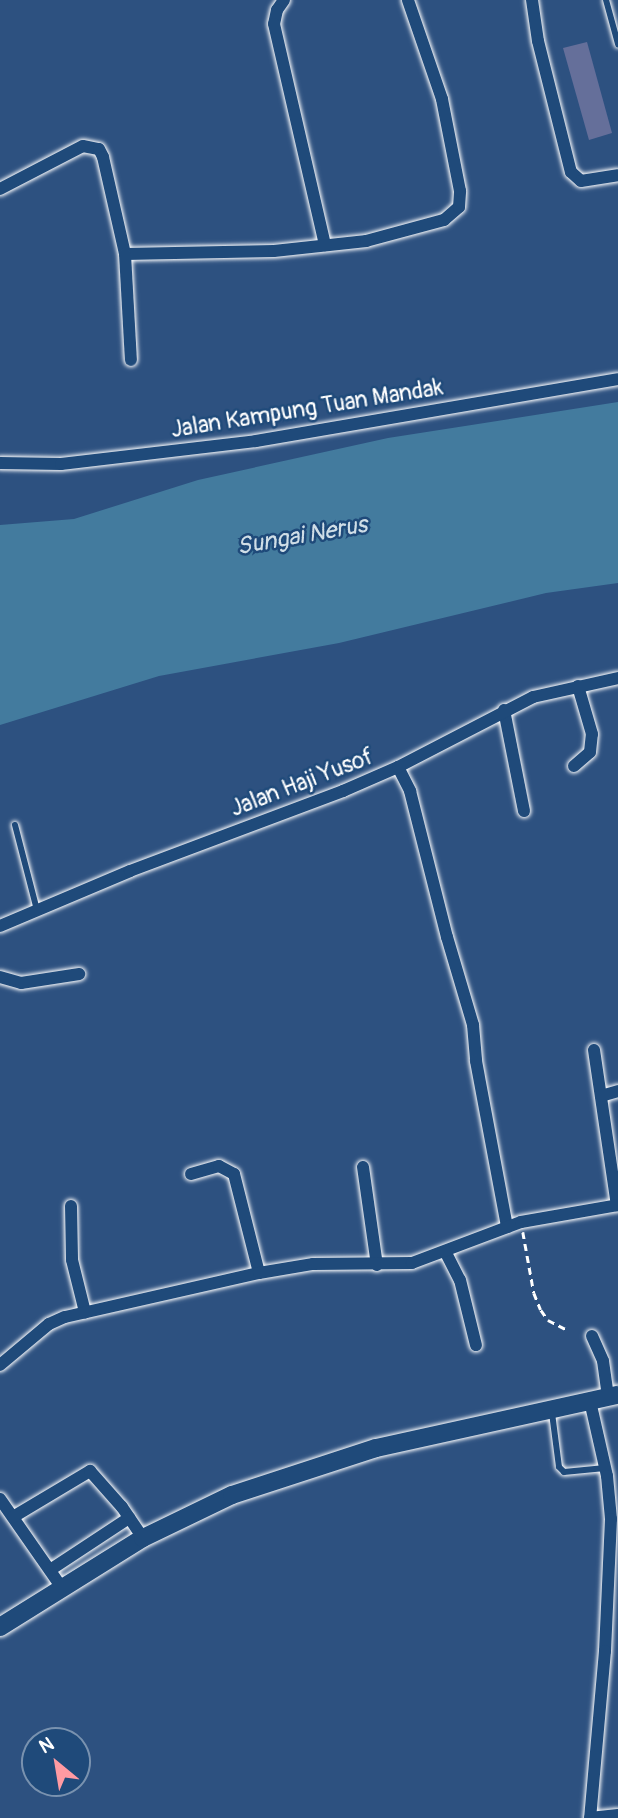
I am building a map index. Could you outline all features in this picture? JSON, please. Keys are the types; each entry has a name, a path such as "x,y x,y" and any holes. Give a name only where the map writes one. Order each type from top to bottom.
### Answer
{"main road":[{"path":"0,1627 143,1538 232,1495 376,1448 605,1398"}],"street":[{"path":"284,0 276,10 274,24 325,245"},
{"path":"125,254 274,251 366,240 439,223 459,207 460,191 442,99 408,0"},
{"path":"532,0 538,41 571,172 581,181 618,175"},
{"path":"0,189 83,146 99,149 125,254 131,360"},
{"name":"Jalan Kampung Tuan Mandak","path":"0,463 61,464 256,442 618,379"},
{"name":"Jalan Haji Yusof","path":"0,926 398,767 533,697 618,678"},
{"path":"574,766 590,752 592,734 578,686"},
{"path":"504,710 524,811"},
{"path":"398,767 410,792 447,937 473,1025 476,1061 507,1227"},
{"path":"0,977 22,983 79,974"},
{"path":"0,1365 49,1324 85,1312 259,1273 325,1264 412,1264 521,1222 618,1205 594,1050"},
{"path":"601,1096 618,1091"},
{"path":"191,1174 219,1166 234,1174 259,1273"},
{"path":"363,1167 377,1265"},
{"path":"71,1206 72,1260 85,1312"},
{"path":"446,1252 460,1280 475,1345"},
{"path":"592,1336 603,1361 605,1468 610,1495 611,1545 590,1818 618,1815"},
{"path":"13,1517 90,1471 96,1474 143,1538"},
{"path":"0,1499 62,1588"},
{"path":"50,1570 129,1518"}],"lane":[{"path":"606,0 618,44"},
{"path":"15,825 37,910"},
{"path":"552,1410 559,1467 569,1473 605,1468"}],"path":[{"path":"521,1222 534,1293 541,1310 548,1320 566,1329"}],"water":[{"name":"Sungai Nerus","path":"618,402 618,583 546,593 339,643 159,676 0,725 0,525 74,519 198,480 388,438"}],"building":[{"path":"587,42 612,133 589,140 563,48"}]}
